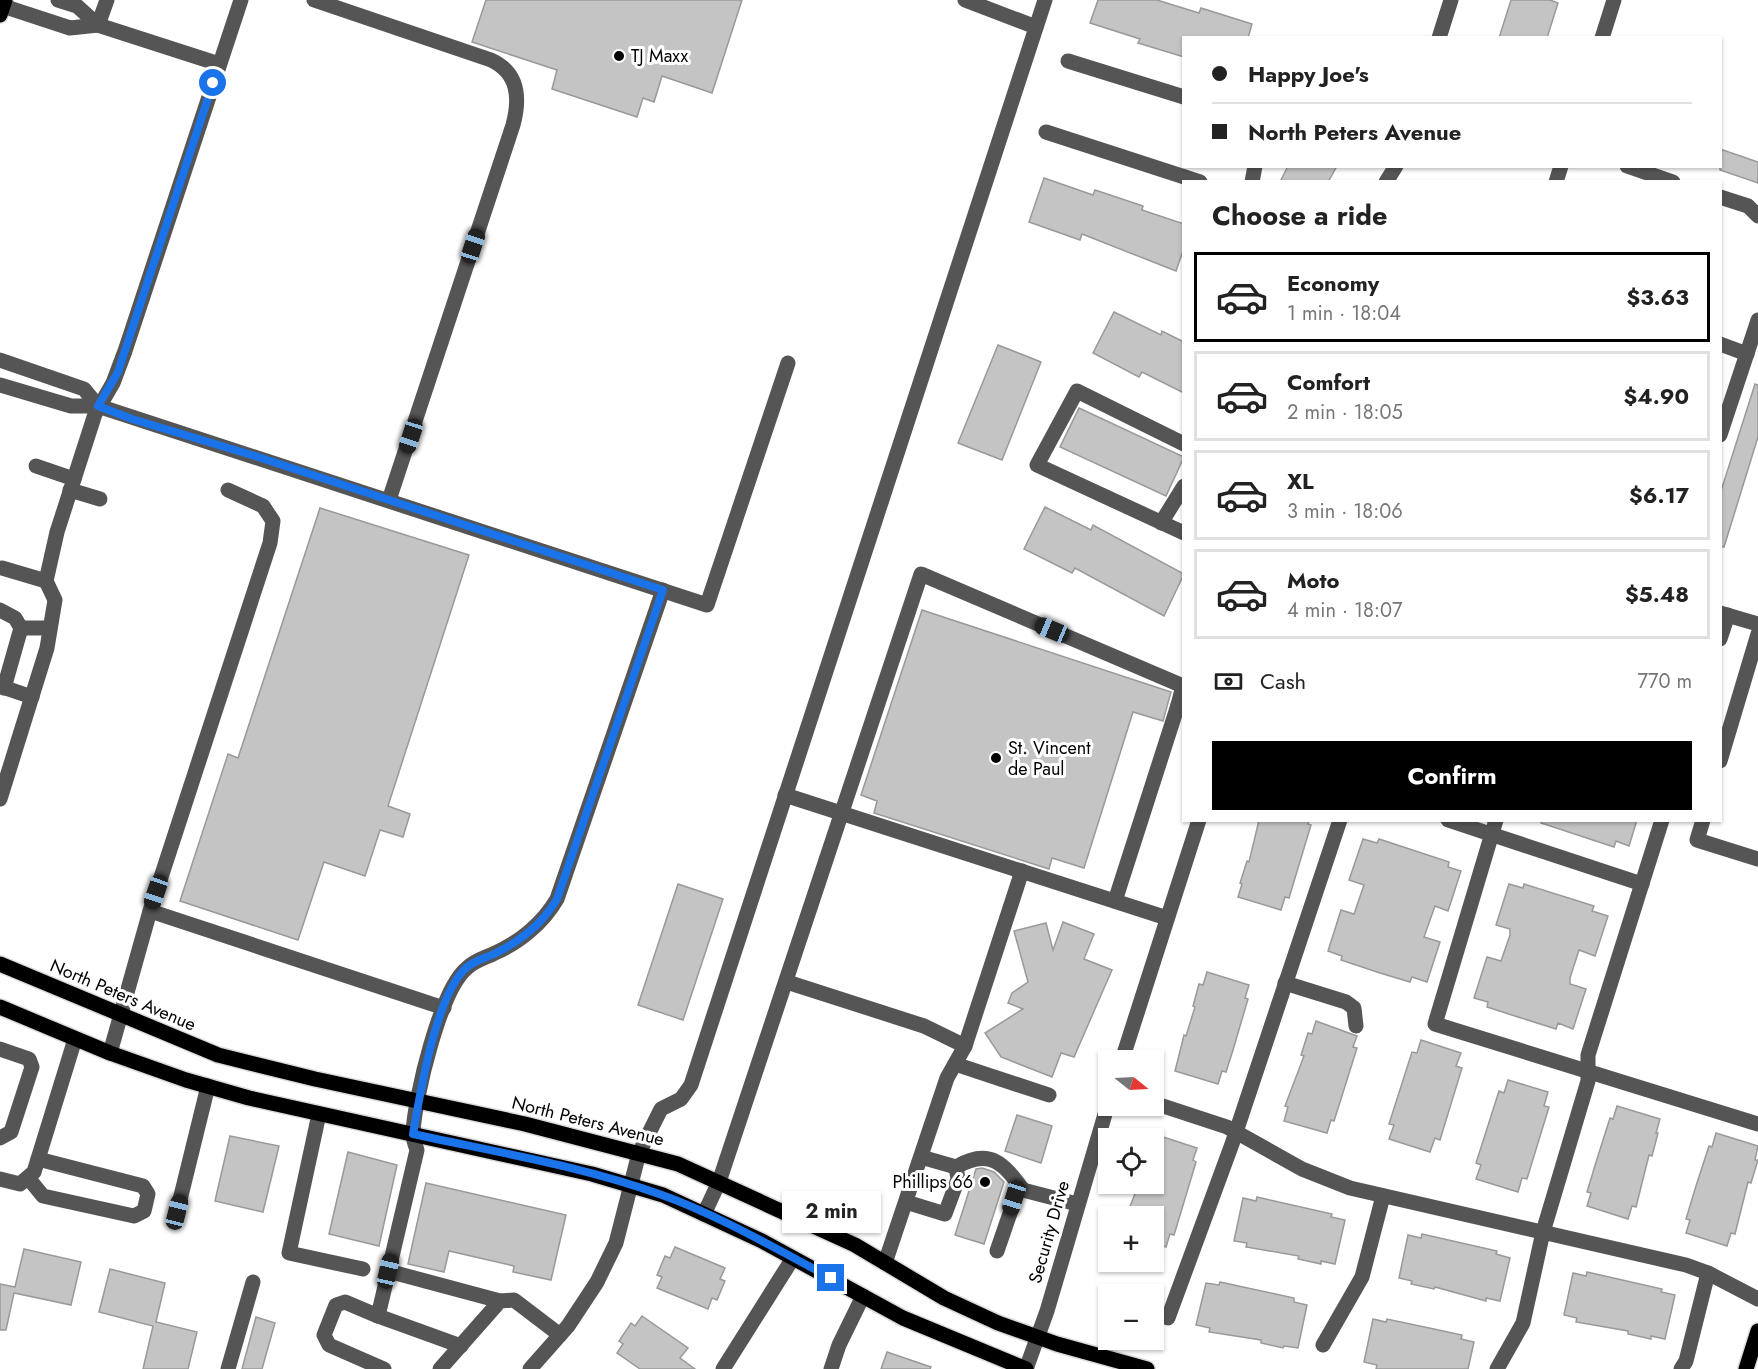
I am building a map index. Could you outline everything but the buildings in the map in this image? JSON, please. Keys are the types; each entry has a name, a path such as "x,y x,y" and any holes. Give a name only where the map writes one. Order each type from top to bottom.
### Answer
{"main road":[{"name":"North Peters Avenue","path":"0,964 218,1055 525,1124 678,1164 855,1245 944,1298 1036,1336 1147,1369"},
{"path":"0,1006 110,1053 208,1086 319,1114 592,1174 663,1195 793,1258 903,1318 958,1343 1026,1369"},
{"path":"1746,1369 1758,1331"}],"street":[{"path":"58,0 77,6 98,25"},
{"path":"98,25 106,0"},
{"path":"0,799 51,628 55,600 46,581 72,485 98,406 118,372 241,0"},
{"path":"314,0 491,60 507,72 517,92 518,104 513,125 389,500"},
{"path":"965,0 1036,27"},
{"path":"530,1369 560,1335 585,1301 611,1254 632,1186 639,1153 661,1109 681,1099 692,1085 1045,0"},
{"path":"1439,36 1451,0"},
{"path":"1603,36 1614,0"},
{"path":"2,5 70,28 98,25 219,64"},
{"path":"1068,61 1182,96"},
{"path":"1046,132 1194,180"},
{"path":"1633,168 1668,180"},
{"path":"1722,198 1748,206 1758,216"},
{"path":"1722,427 1758,320"},
{"path":"1722,345 1747,354"},
{"path":"0,360 27,362 84,389 98,406"},
{"path":"17,390 27,362"},
{"path":"0,385 75,407 98,406 707,605 788,363"},
{"path":"1182,443 1077,392 1037,465 1182,532"},
{"path":"36,466 100,500"},
{"path":"1161,523 1182,489"},
{"path":"110,1053 150,911 270,543 273,521 263,506 228,490"},
{"path":"2,568 46,581"},
{"path":"704,1214 719,1182 787,982 921,574 1182,686"},
{"path":"378,1316 417,1150 413,1134 433,1037 453,985 463,971 518,940 543,918 557,899 663,590"},
{"path":"0,610 15,618 21,628 2,687 32,697"},
{"path":"1724,614 1758,624"},
{"path":"21,628 51,628"},
{"path":"1722,754 1758,634"},
{"path":"1115,901 1180,706"},
{"path":"785,795 1167,918"},
{"path":"1125,1050 1197,822"},
{"path":"1168,1318 1235,1132 1339,822"},
{"path":"1460,822 1494,828 1642,884"},
{"path":"1497,1369 1523,1323 1543,1232 1588,1081 1588,1055 1661,822"},
{"path":"1702,822 1697,840 1758,859"},
{"path":"1494,828 1435,1024 1758,1124"},
{"path":"885,1263 947,1078 965,1046 1022,871"},
{"path":"150,911 444,1008"},
{"path":"787,982 924,1026 965,1046"},
{"path":"1285,983 1346,1002 1354,1008 1356,1026"},
{"path":"0,1179 20,1184 29,1179 38,1159 75,1039"},
{"path":"0,1049 29,1059 32,1067 11,1132 0,1138"},
{"path":"955,1064 1049,1095"},
{"path":"177,1212 208,1086"},
{"path":"1164,1105 1227,1127 1318,1176 1383,1196 1686,1265 1708,1273 1758,1299"},
{"path":"319,1114 289,1252 363,1269"},
{"name":"Security Drive","path":"1026,1369 1036,1336 1047,1311 1104,1116"},
{"path":"921,1157 956,1167 967,1161 984,1158 994,1160 1007,1168 1023,1190 1077,1204"},
{"path":"29,1179 43,1196 134,1216 144,1211 148,1194 143,1186 38,1159"},
{"path":"906,1202 945,1214 958,1179 956,1167"},
{"path":"997,1251 1014,1198 1023,1190"},
{"path":"1323,1345 1362,1277 1383,1196"},
{"path":"723,1369 793,1258"},
{"path":"388,1271 500,1301 514,1300 560,1335"},
{"path":"1681,1369 1686,1361 1708,1273"},
{"path":"228,1369 253,1282"},
{"path":"831,1369 839,1345 863,1296"},
{"path":"440,1369 500,1301"},
{"path":"384,1369 329,1345 324,1335 336,1305 345,1302 461,1346"}],"place":[{"name":"TJ Maxx","path":"619,56"},
{"name":"St. Vincent de Paul","path":"996,758"},
{"name":"Phillips 66","path":"985,1182"}],"route":[{"path":"213,83 118,372 98,406 124,417 258,457 663,590 557,899 531,930 508,947 472,964 456,980 433,1037 413,1134 592,1174 663,1195 762,1241 831,1278"}]}
